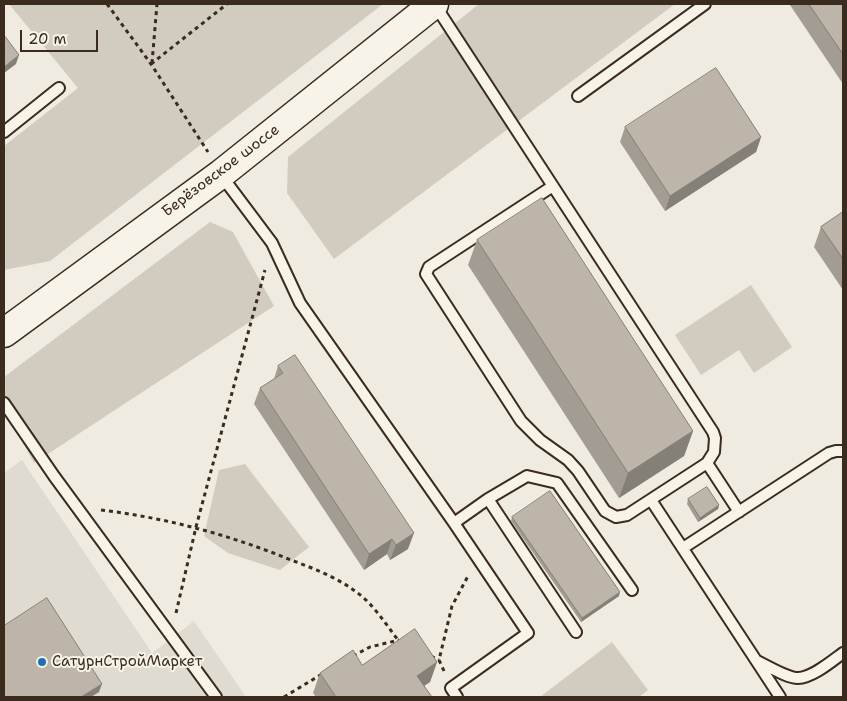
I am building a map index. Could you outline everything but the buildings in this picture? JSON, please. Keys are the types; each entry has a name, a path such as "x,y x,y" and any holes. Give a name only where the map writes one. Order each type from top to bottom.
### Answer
{"main road":[{"name":"Берёзовское шоссе","path":"8,326 221,174 434,4"}],"lane":[{"path":"434,4 553,186 713,432 715,438 714,452 707,463 651,500 622,516 616,516 605,511 574,466 533,434 520,421 427,278 426,271 429,268 553,186"},
{"path":"578,96 705,4"},
{"path":"4,132 59,88"},
{"path":"221,174 272,243 300,303 454,523 528,633 454,693"},
{"path":"4,403 77,507 216,697"},
{"path":"683,548 829,453 836,450 843,451"},
{"path":"707,463 739,512"},
{"path":"454,523 488,499 527,476 557,483 632,590"},
{"path":"488,499 576,632"},
{"path":"651,500 780,697"},
{"path":"756,661 798,678 811,674 843,653"}],"path":[{"path":"106,4 152,64 221,174"},
{"path":"152,64 157,4"},
{"path":"152,64 227,4"},
{"path":"170,635 196,528 272,243"},
{"path":"77,507 127,513 196,528 271,552 333,576 367,601 398,640 406,644"},
{"path":"454,693 440,660 452,606 478,558"},
{"path":"345,660 370,647 398,640"},
{"path":"423,652 440,660"},
{"path":"284,697 329,670"}],"shaded area":[{"path":"9,4 383,4 50,261 4,270 4,146 78,88"},
{"path":"479,4 675,4 334,259 287,193 288,157"},
{"path":"210,222 233,232 274,306 34,463 4,409 4,377"},
{"path":"751,285 792,347 754,373 739,350 701,375 675,335"},
{"path":"22,460 152,653 194,621 246,697 4,697 4,473"},
{"path":"245,464 309,547 280,570 228,553 204,536 219,470"},
{"path":"612,642 648,690 639,697 540,697"}],"place":[{"name":"СатурнСтройМаркет","path":"42,662"}]}
